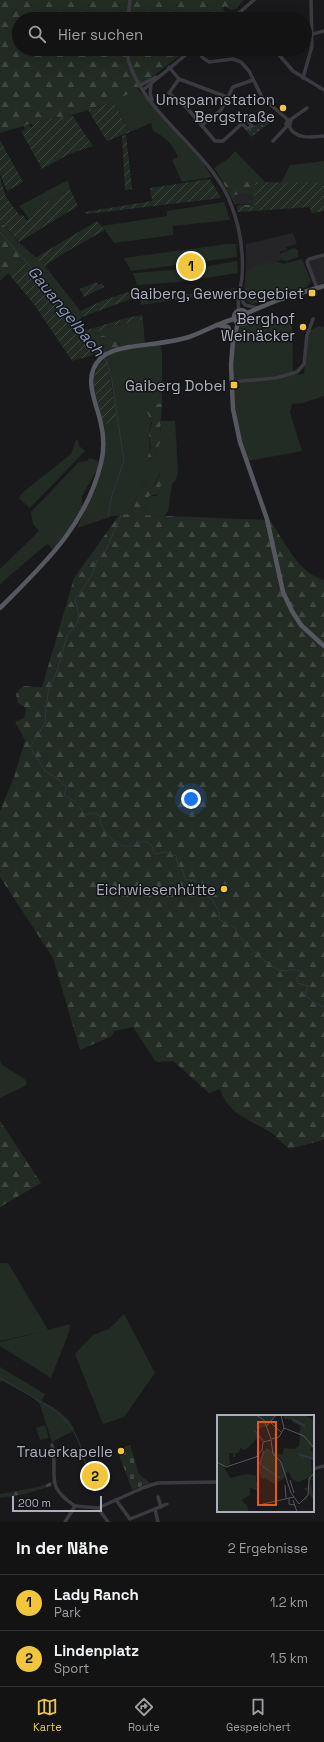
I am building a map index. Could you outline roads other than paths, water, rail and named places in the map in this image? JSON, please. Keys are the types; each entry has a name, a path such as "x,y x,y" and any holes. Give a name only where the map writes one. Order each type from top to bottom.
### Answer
{"main road":[{"path":"247,313 324,286"},
{"path":"234,319 235,312 239,310 244,310 247,313"},
{"path":"234,319 238,323 242,324 246,321 247,313"},
{"path":"0,608 65,540 80,516 94,486 101,464 103,445 102,426 91,387 92,373 98,361 114,350 183,338 234,319"},
{"path":"233,339 238,323"},
{"path":"216,325 228,327 232,332 232,382 234,409 239,436 267,518 283,592 301,625 324,646"}],"street":[{"path":"129,12 130,0"},
{"path":"243,12 254,0"},
{"path":"311,0 311,12"},
{"path":"312,34 324,31"},
{"path":"128,56 130,67 139,86 205,162 228,198 237,223 241,243 243,268 238,303 239,310"},
{"path":"143,90 183,56"},
{"path":"202,56 209,62 231,59 238,61 248,70 262,97 292,123 273,141"},
{"path":"280,56 293,71 324,90"},
{"path":"303,78 310,56"},
{"path":"169,67 179,79 227,97"},
{"path":"139,86 160,75"},
{"path":"179,79 169,93 186,107 213,140 219,142 223,141 247,119"},
{"path":"202,125 216,116 229,91 234,85 253,80"},
{"path":"151,84 150,93 152,102"},
{"path":"289,120 307,108"},
{"path":"242,123 247,129 252,126 244,115"},
{"path":"289,126 301,137 324,136"},
{"path":"317,288 307,262 309,259 324,255"},
{"path":"240,294 240,298 247,306 259,308"},
{"path":"232,382 278,378 297,372 304,364 307,335 313,318"},
{"path":"52,1445 55,1487 63,1498 76,1506 98,1508 145,1487 158,1483 217,1482"},
{"path":"314,1468 324,1466"},
{"path":"158,1497 161,1507"},
{"path":"116,1500 129,1518 167,1504"},
{"path":"65,1522 76,1506"},
{"path":"98,1508 108,1522"},
{"path":"155,1509 158,1522"}],"waterway":[{"name":"Gauangelbach","path":"0,232 84,329 95,349 101,356"},
{"name":"Gauangelbach","path":"103,358 107,361 112,381 124,461 112,495 108,516"},
{"name":"Gauangelbach","path":"76,802 64,795 66,787 58,779 45,771 30,747 46,722 45,713 49,688 57,671 67,636 78,622 79,616 75,600 91,576 97,560 106,550 121,515"},
{"name":"Gauangelbach","path":"79,806 85,815 93,813 99,815 103,829 117,843 123,846 129,846 148,842 152,846 155,854 165,852 176,856 185,879 198,882 201,891 212,899 219,912 219,919 226,924 235,927 247,945 261,958 274,967 279,970 301,971 296,979 298,983 308,986 305,995 313,1002 324,1007"},
{"path":"0,1378 41,1402"},
{"path":"43,1403 55,1411 72,1429 82,1451 91,1490"}],"place":[{"name":"Umspannstation Bergstraße","path":"283,108"},
{"name":"Lady Ranch","path":"191,266"},
{"name":"Gaiberg, Gewerbegebiet","path":"312,293"},
{"name":"Berghof Weinäcker","path":"303,327"},
{"name":"Gaiberg Dobel","path":"234,385"},
{"name":"Eichwiesenhütte","path":"224,889"},
{"name":"Trauerkapelle","path":"121,1451"},
{"name":"Lindenplatz","path":"95,1476"}]}
